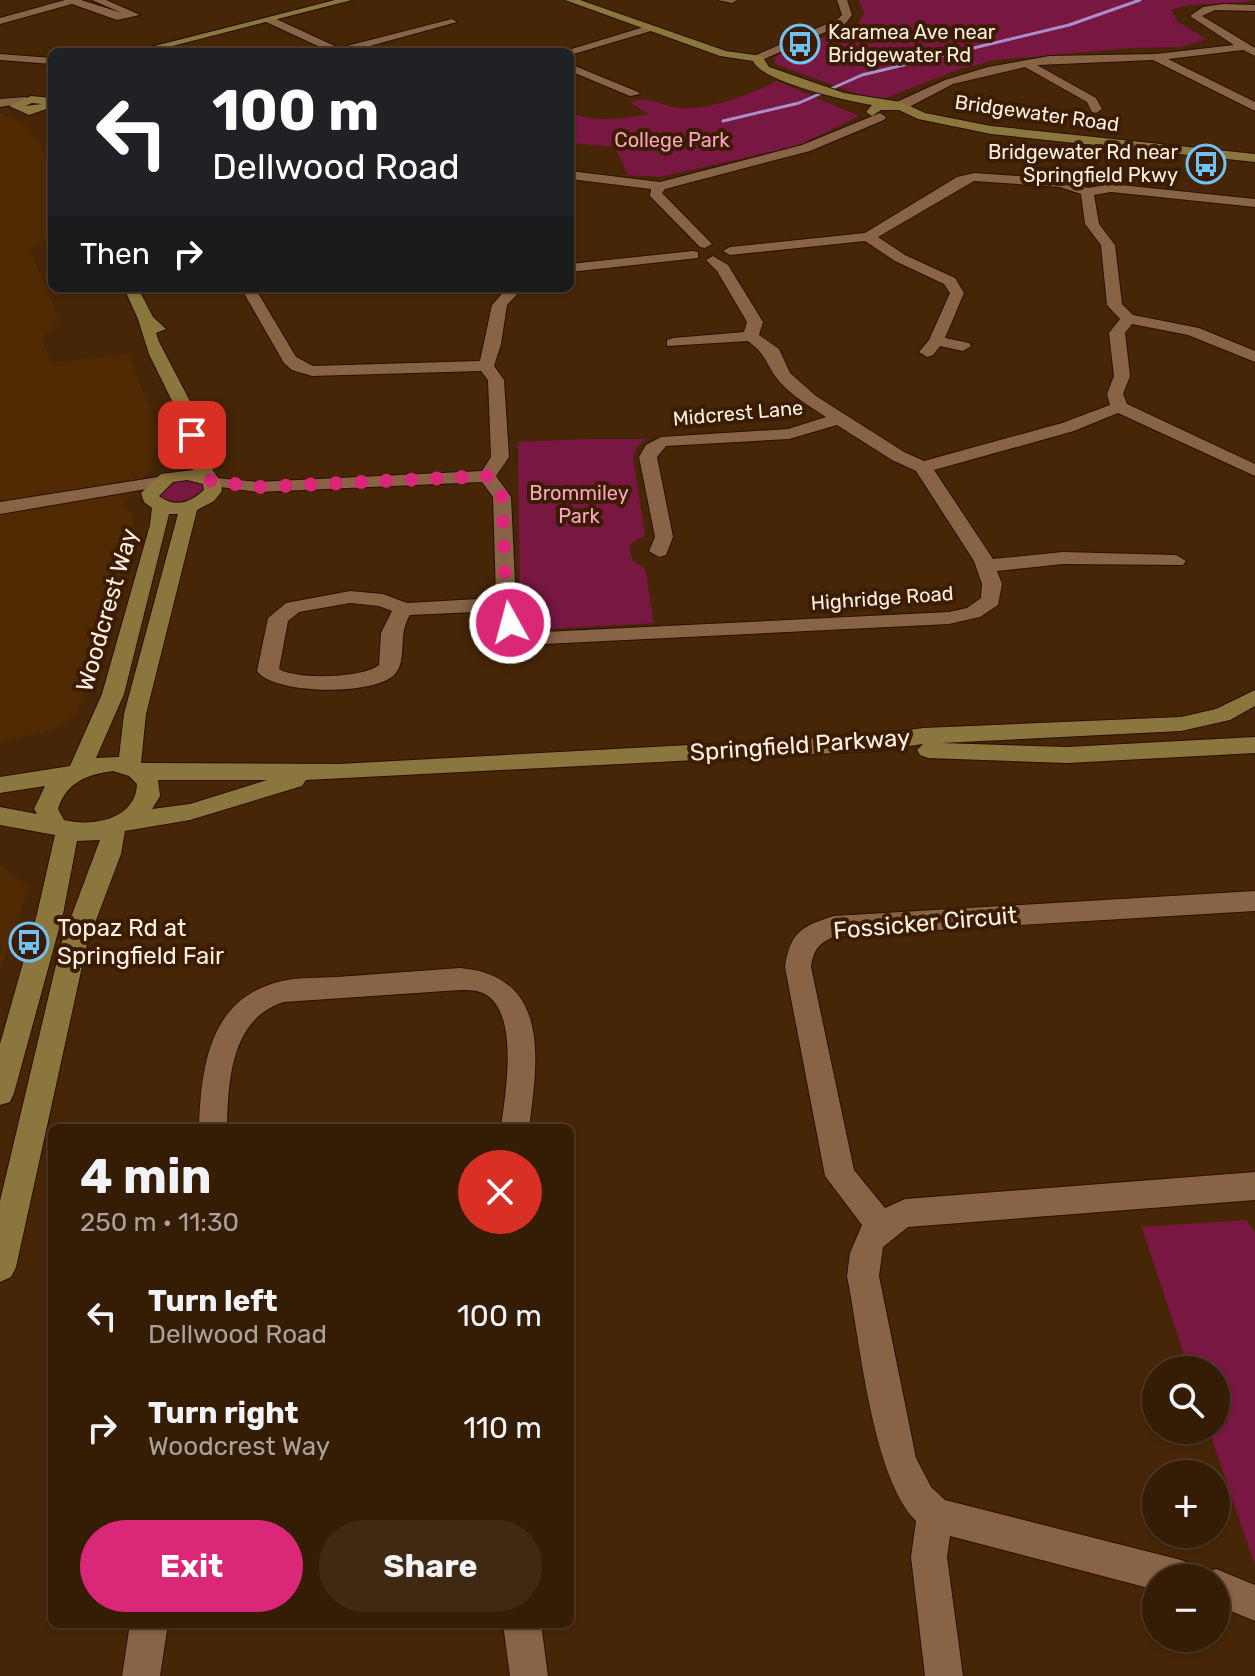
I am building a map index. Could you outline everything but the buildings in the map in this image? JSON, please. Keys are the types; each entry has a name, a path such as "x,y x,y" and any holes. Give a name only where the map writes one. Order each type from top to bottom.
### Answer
{"street":[{"path":"0,21 75,0 117,17 135,15 97,0"},
{"path":"151,48 347,0"},
{"name":"Bridgewater Road","path":"570,0 724,54 758,58 758,63 765,69 841,96 991,130 1255,158"},
{"path":"723,0 732,0"},
{"path":"758,58 842,21 847,15 842,0"},
{"path":"1255,8 1212,8 1195,16 1255,53"},
{"path":"270,20 331,48"},
{"path":"355,48 452,22"},
{"path":"574,50 647,29"},
{"path":"574,175 660,186 806,148 876,114 901,108 949,82 988,70 1050,59 1155,57 1243,47"},
{"path":"0,57 48,61"},
{"path":"1155,57 1255,107"},
{"path":"1029,65 1092,100 1096,109"},
{"path":"574,69 634,94"},
{"name":"Bridgewater Road","path":"841,96 876,114"},
{"path":"0,104 24,105 48,100"},
{"path":"24,105 48,121"},
{"name":"Bridgewater Road","path":"901,108 1016,140 1255,165"},
{"path":"574,268 693,255 693,248 716,252 868,237 962,180 974,177 1062,183 1087,192 1111,188 1255,203"},
{"path":"660,186 655,193 716,252 755,322 751,336 673,343"},
{"path":"1087,192 1092,224 1108,245 1115,305 1128,319 1169,322 1190,328 1255,357"},
{"path":"868,237 900,258 950,281 957,293 932,346 963,346"},
{"path":"133,292 146,319 151,346 167,370 189,418 198,464 213,491 196,504 135,714 135,769"},
{"path":"250,292 290,360 298,367 335,371 486,366"},
{"path":"486,366 495,351 497,307 503,296 510,292"},
{"path":"1119,407 1115,394 1122,376 1117,333 1128,319"},
{"name":"Highridge Road","path":"506,604 510,623 521,633 544,638 949,618 973,613 991,601 992,584 985,566 923,467 898,456 838,419 793,386 783,375 773,352 751,336"},
{"path":"486,366 496,380 500,457 487,476"},
{"path":"923,467 1068,427 1119,407 1255,471"},
{"name":"Midcrest Lane","path":"659,551 664,537 648,457 661,442 789,434 838,419"},
{"path":"162,480 185,453 192,435"},
{"path":"0,508 89,496 188,474 258,487 487,476"},
{"path":"404,609 391,632 390,667 385,674 374,678 289,683 275,679 268,671 278,618 293,607 350,597 383,600 404,609 506,604 502,497 487,476"},
{"name":"Woodcrest Way","path":"75,772 113,694 159,525 157,504 150,493 162,480"},
{"path":"89,496 157,504 196,504 258,487"},
{"path":"985,566 1085,557 1176,561"},
{"name":"Springfield Parkway","path":"135,769 339,772 874,743 923,736 1181,724 1222,715 1255,697"},
{"path":"874,743 932,750 1067,755 1255,745"},
{"path":"0,785 105,764 135,769 148,780 148,801 122,825 74,944 5,1204 0,1267"},
{"path":"0,1093 50,914 61,829 46,809 48,798 54,788 75,772"},
{"name":"Springfield Parkway","path":"122,825 190,812 274,784 339,772"},
{"path":"0,816 89,834 122,825"},
{"name":"Fossicker Circuit","path":"881,1225 840,1176 798,967 801,946 814,934 834,926 1255,901"},
{"path":"213,1124 213,1095 234,1023 261,998 284,991 460,979 481,981 498,989 511,1004 520,1041 522,1074 516,1124"},
{"path":"1142,1568 935,1515 919,1499 900,1463 863,1276 864,1245 881,1225 905,1213 1255,1186"},
{"path":"935,1515 929,1557 944,1676"},
{"path":"1230,1593 1255,1603"},
{"path":"141,1676 148,1628"},
{"path":"523,1628 529,1676"}],"shaded area":[{"path":"0,113 24,123 48,162 48,238 30,249 60,322 42,339 51,363 128,354 161,436 148,470 123,506 135,516 114,603 76,715 56,729 0,742"},
{"path":"0,865 29,887 0,972"}],"green space":[{"path":"859,0 1255,0 1191,5 1171,10 1178,22 1206,39 1181,47 1130,48 996,60 960,69 883,99 860,95 776,64 774,58 779,54 858,24 864,14"},
{"name":"College Park","path":"777,81 859,116 797,146 659,177 628,175 615,147 574,143 574,114 619,119 649,114 630,102 637,100 691,108 743,96"},
{"name":"Brommiley Park","path":"646,439 637,446 633,458 645,535 629,545 632,560 645,569 654,623 547,629 523,618 520,610 518,442"},
{"path":"181,479 200,481 204,493 182,502 159,498 158,494 167,483"},
{"path":"1246,1220 1255,1232 1255,1565 1230,1492 1230,1460 1219,1460 1214,1444 1230,1444 1230,1356 1184,1356 1142,1227"}],"waterway":[{"path":"723,121 799,103 862,75 1069,25 1140,0"}],"place":[{"name":"Karamea Ave near Bridgewater Rd","path":"800,44"},
{"name":"Bridgewater Rd near Springfield Pkwy","path":"1206,164"},
{"name":"Topaz Rd at Springfield Fair","path":"29,942"}],"route":[{"path":"192,435 198,464 211,481 258,487 487,476 502,497 506,604 510,623"}]}
